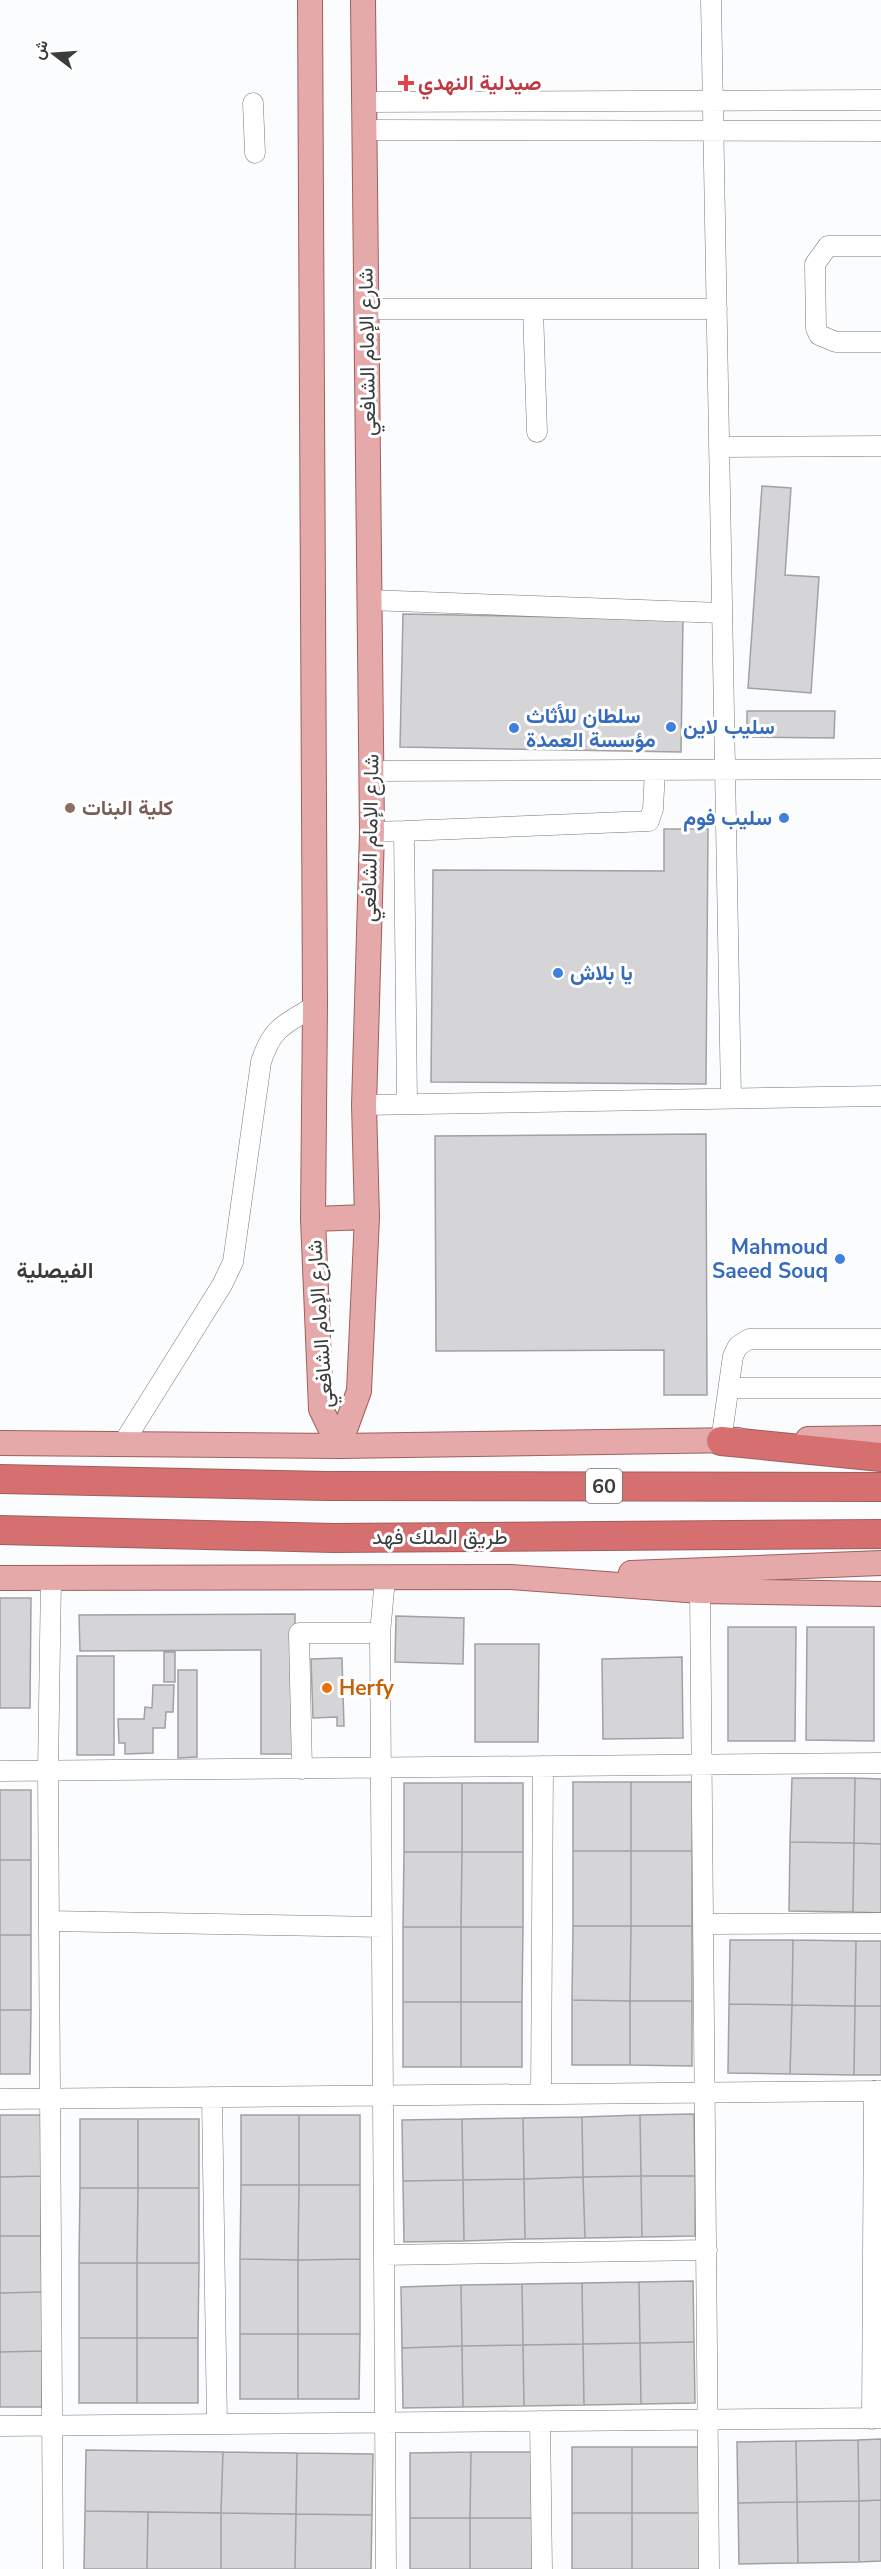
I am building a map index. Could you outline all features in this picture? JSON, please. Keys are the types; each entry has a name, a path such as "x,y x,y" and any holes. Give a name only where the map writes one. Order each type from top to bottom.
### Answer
{"highway":[{"path":"721,1441 881,1457"},
{"name":"60","path":"0,1479 327,1486 881,1487"},
{"name":"طريق الملك فهد","path":"0,1530 333,1538 881,1534"}],"main road":[{"name":"شارع الإمام الشافعي","path":"310,0 315,1006 313,1219 321,1409 339,1446"},
{"name":"شارع الإمام الشافعي","path":"339,1446 359,1391 367,1217 364,1105 372,832 363,0"},
{"path":"313,1219 367,1217"},
{"path":"0,1443 339,1446 881,1438"},
{"path":"0,1578 511,1577 881,1563"},
{"path":"511,1577 700,1591 881,1594"}],"street":[{"path":"711,0 731,1098"},
{"path":"364,102 881,100"},
{"path":"253,103 255,153"},
{"path":"365,130 881,131"},
{"path":"881,246 828,246 815,264 816,328 819,335 836,342 881,342"},
{"path":"366,309 717,309"},
{"path":"533,309 537,432"},
{"path":"719,447 881,446"},
{"path":"369,600 722,613"},
{"path":"371,771 881,769"},
{"path":"372,832 649,821 653,809 655,770"},
{"path":"404,831 407,1103"},
{"path":"122,1445 222,1285 233,1262 261,1062 266,1044 276,1030 315,1006"},
{"path":"364,1105 881,1096"},
{"path":"721,1441 733,1356 738,1346 749,1339 881,1340"},
{"path":"729,1388 881,1388"},
{"path":"51,1578 48,1771 53,2569"},
{"path":"385,1579 380,1633 386,2569"},
{"path":"700,1591 709,2569"},
{"path":"302,1769 299,1633 380,1633"},
{"path":"0,1772 881,1763"},
{"path":"541,2094 543,1766"},
{"path":"49,1921 382,1927"},
{"path":"704,1924 881,1923"},
{"path":"0,2099 877,2091 876,2418 0,2426"},
{"path":"212,2097 217,2424"},
{"path":"384,2255 707,2250"},
{"path":"540,2421 542,2569"}],"building":[{"path":"762,486 791,488 785,575 819,577 811,693 748,688"},
{"path":"403,614 683,619 681,752 400,747"},
{"path":"747,711 835,711 834,738 747,737"},
{"path":"664,829 708,829 706,1084 431,1082 433,870 664,871"},
{"path":"706,1134 707,1395 664,1395 664,1350 436,1351 435,1136"},
{"path":"0,1598 31,1598 30,1708 0,1708"},
{"path":"295,1614 295,1754 261,1754 261,1650 80,1651 79,1615"},
{"path":"396,1616 464,1618 463,1664 395,1662"},
{"path":"728,1627 796,1627 795,1741 728,1741"},
{"path":"807,1627 874,1627 874,1741 806,1740"},
{"path":"475,1644 539,1644 538,1742 475,1742"},
{"path":"164,1652 175,1652 175,1682 164,1682"},
{"path":"77,1656 114,1656 114,1755 77,1755"},
{"path":"682,1657 683,1738 603,1739 602,1659"},
{"name":"Herfy","path":"342,1658 344,1726 337,1726 337,1717 313,1718 311,1659"},
{"path":"178,1670 197,1670 197,1757 178,1758"},
{"path":"153,1685 174,1685 173,1712 166,1712 165,1728 153,1728 153,1753 125,1754 125,1743 119,1743 118,1719 144,1719 145,1707 152,1708"},
{"path":"792,1778 855,1778 854,1843 790,1842"},
{"path":"855,1778 881,1779 881,1844 854,1843"},
{"path":"573,1782 631,1782 631,1851 573,1851"},
{"path":"631,1782 693,1782 692,1851 631,1851"},
{"path":"404,1783 462,1783 462,1852 404,1852"},
{"path":"462,1783 523,1783 523,1852 462,1852"},
{"path":"0,1790 31,1790 31,1860 0,1860"},
{"path":"790,1842 854,1843 853,1912 789,1911"},
{"path":"854,1843 881,1844 881,1913 853,1912"},
{"path":"573,1851 631,1851 631,1926 573,1926"},
{"path":"631,1851 692,1851 692,1926 631,1926"},
{"path":"404,1852 462,1852 461,1927 403,1927"},
{"path":"462,1852 523,1852 523,1927 461,1927"},
{"path":"0,1860 31,1860 31,1935 0,1935"},
{"path":"573,1926 631,1926 630,2001 572,2000"},
{"path":"631,1926 692,1926 692,2001 630,2001"},
{"path":"403,1927 461,1927 461,2002 403,2002"},
{"path":"461,1927 523,1927 522,2002 461,2002"},
{"path":"0,1935 31,1935 31,2010 0,2010"},
{"path":"730,1940 793,1940 792,2005 729,2004"},
{"path":"793,1940 856,1941 855,2006 792,2005"},
{"path":"856,1941 881,1941 881,2006 855,2006"},
{"path":"572,2000 630,2001 630,2065 572,2065"},
{"path":"630,2001 692,2001 692,2066 630,2065"},
{"path":"403,2002 461,2002 461,2067 403,2067"},
{"path":"461,2002 522,2002 522,2067 461,2067"},
{"path":"729,2004 792,2005 790,2074 728,2073"},
{"path":"792,2005 855,2006 854,2075 790,2074"},
{"path":"855,2006 881,2006 881,2075 854,2075"},
{"path":"0,2010 31,2010 30,2074 0,2074"},
{"path":"694,2114 695,2176 641,2176 640,2115"},
{"path":"0,2115 41,2115 41,2176 0,2177"},
{"path":"241,2115 299,2115 299,2185 241,2185"},
{"path":"299,2115 360,2115 360,2185 299,2185"},
{"path":"640,2115 641,2176 583,2177 582,2117"},
{"path":"582,2117 583,2177 524,2179 523,2118"},
{"path":"523,2118 524,2179 463,2180 462,2119"},
{"path":"80,2119 138,2119 138,2188 80,2188"},
{"path":"138,2119 199,2119 199,2188 138,2188"},
{"path":"462,2119 463,2180 403,2181 402,2120"},
{"path":"41,2176 41,2236 0,2236 0,2177"},
{"path":"641,2176 695,2176 695,2236 642,2237"},
{"path":"641,2176 642,2237 585,2238 583,2177"},
{"path":"583,2177 585,2238 525,2239 524,2179"},
{"path":"524,2179 525,2239 464,2241 463,2180"},
{"path":"463,2180 464,2241 404,2242 403,2181"},
{"path":"241,2185 299,2185 298,2260 240,2259"},
{"path":"299,2185 360,2185 360,2259 298,2260"},
{"path":"80,2188 138,2188 137,2263 79,2263"},
{"path":"138,2188 199,2188 199,2263 137,2263"},
{"path":"0,2236 41,2236 42,2292 0,2293"},
{"path":"240,2259 298,2260 298,2334 240,2334"},
{"path":"360,2259 360,2334 298,2334 298,2260"},
{"path":"79,2263 137,2263 137,2338 79,2338"},
{"path":"137,2263 199,2263 198,2338 137,2338"},
{"path":"693,2281 694,2342 640,2343 639,2282"},
{"path":"639,2282 640,2343 583,2344 582,2283"},
{"path":"582,2283 583,2344 523,2345 522,2284"},
{"path":"522,2284 523,2345 462,2346 461,2285"},
{"path":"461,2285 462,2346 402,2348 401,2287"},
{"path":"42,2292 42,2351 0,2352 0,2293"},
{"path":"240,2334 298,2334 298,2399 240,2399"},
{"path":"298,2334 360,2334 359,2399 298,2399"},
{"path":"79,2338 137,2338 137,2403 79,2403"},
{"path":"137,2338 198,2338 198,2403 137,2403"},
{"path":"694,2342 695,2403 641,2404 640,2343"},
{"path":"640,2343 641,2404 584,2405 583,2344"},
{"path":"583,2344 584,2405 524,2406 523,2345"},
{"path":"523,2345 524,2406 463,2407 462,2346"},
{"path":"462,2346 463,2407 403,2408 402,2348"},
{"path":"42,2351 42,2407 0,2407 0,2352"},
{"path":"881,2439 881,2500 859,2501 858,2440"},
{"path":"858,2440 859,2501 797,2502 796,2441"},
{"path":"796,2441 797,2502 738,2503 737,2442"},
{"path":"572,2447 632,2447 632,2513 572,2513"},
{"path":"632,2447 700,2447 700,2513 632,2513"},
{"path":"86,2450 223,2452 221,2513 85,2511"},
{"path":"223,2452 297,2453 296,2514 221,2513"},
{"path":"471,2452 470,2518 410,2518 410,2453"},
{"path":"471,2452 539,2452 538,2518 470,2518"},
{"path":"297,2453 373,2454 372,2515 296,2514"},
{"path":"881,2500 881,2561 859,2562 859,2501"},
{"path":"859,2501 859,2562 798,2563 797,2502"},
{"path":"797,2502 798,2563 739,2564 738,2503"},
{"path":"85,2511 148,2512 147,2569 84,2569"},
{"path":"148,2512 221,2513 221,2569 147,2569"},
{"path":"221,2513 296,2514 295,2569 221,2569"},
{"path":"572,2513 632,2513 632,2569 572,2569"},
{"path":"632,2513 700,2513 700,2569 632,2569"},
{"path":"296,2514 372,2515 371,2569 295,2569"},
{"path":"410,2518 470,2518 470,2569 410,2569"},
{"path":"470,2518 538,2518 538,2569 470,2569"}],"place":[{"name":"صيدلية النهدي","path":"406,83"},
{"name":"سليب لاين","path":"671,727"},
{"name":"سلطان للأثاث مؤسسة العمدة","path":"514,728"},
{"name":"كلية البنات","path":"70,808"},
{"name":"سليب فوم","path":"784,818"},
{"name":"يا بلاش","path":"558,973"},
{"name":"Mahmoud Saeed Souq","path":"840,1259"},
{"name":"Herfy","path":"327,1688"}],"district":[{"name":"الفيصلية","path":"55,1271"}]}
